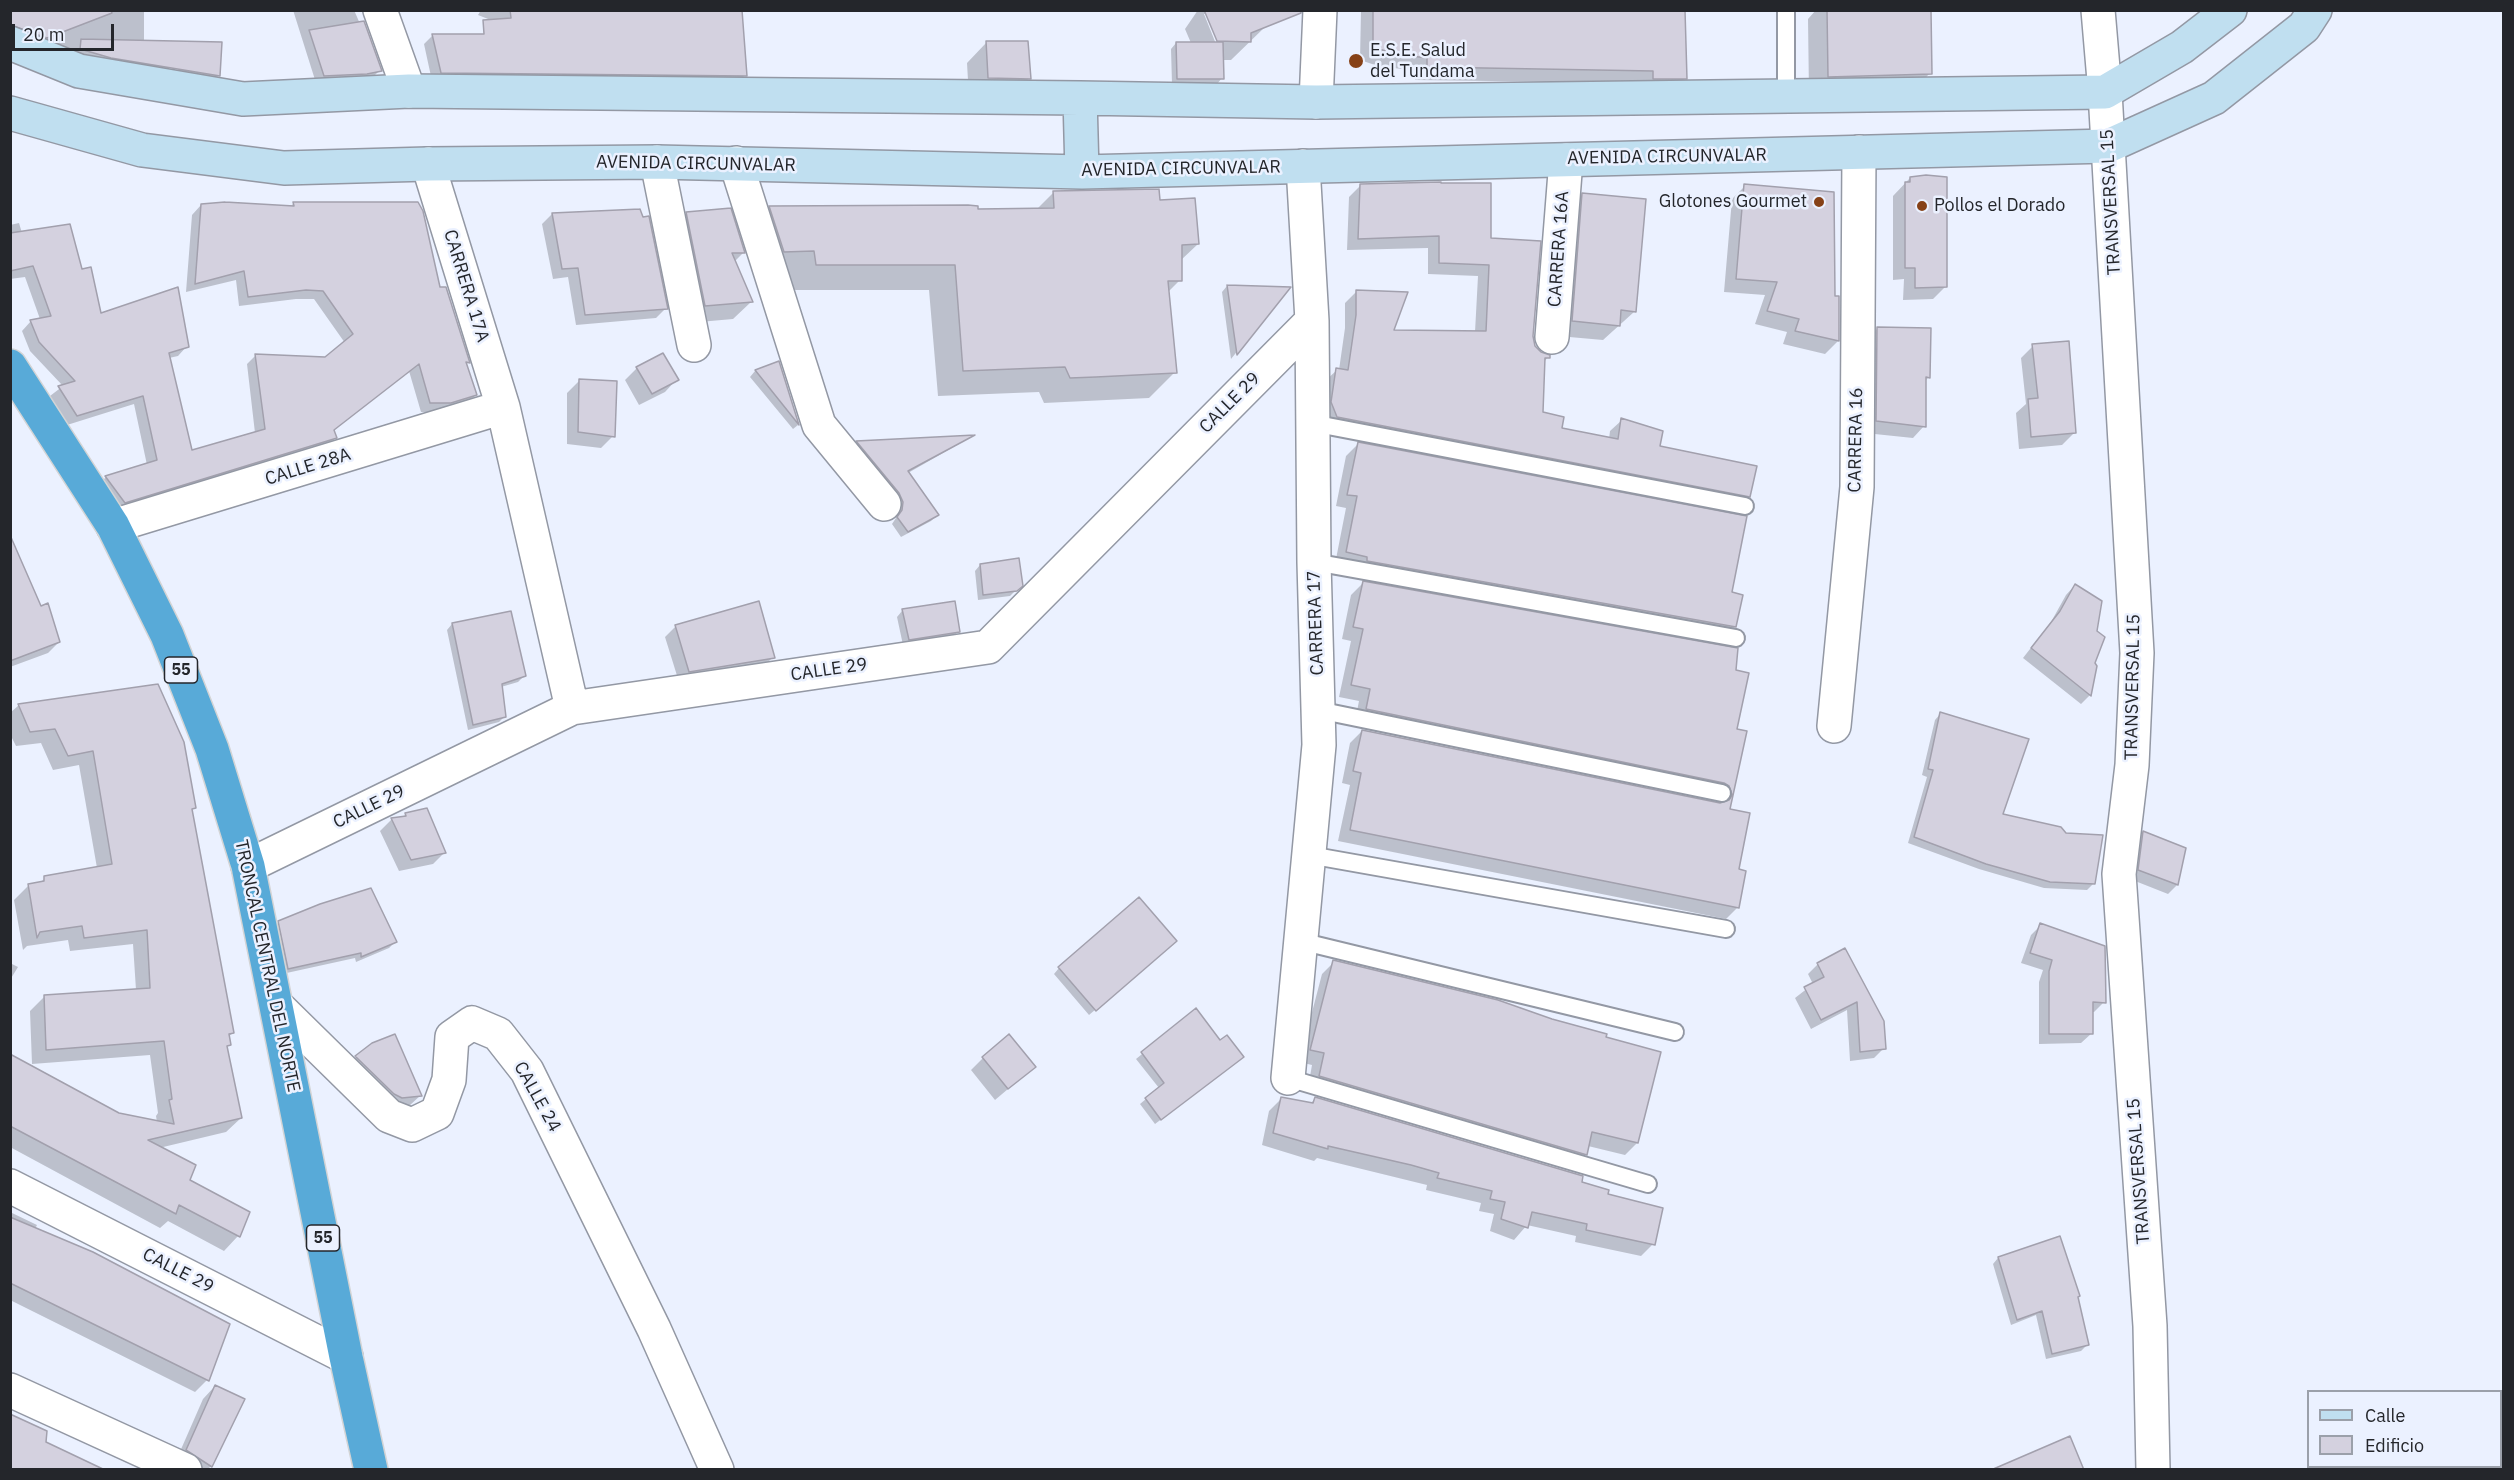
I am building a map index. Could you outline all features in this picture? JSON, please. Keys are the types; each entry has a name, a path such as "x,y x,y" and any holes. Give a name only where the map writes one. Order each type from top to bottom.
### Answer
{"highway":[{"name":"TRONCAL CENTRAL DEL NORTE","path":"10,366 113,526 167,635 212,749 248,866 346,1357 371,1470"}],"main road":[{"path":"10,43 79,71 243,99 409,91 1316,102 2105,92 2182,47 2230,10"},
{"name":"AVENIDA CIRCUNVALAR","path":"10,113 142,150 284,168 657,162 1082,172 2108,146 2214,98 2304,27 2315,10"},
{"path":"1080,98 1082,172"}],"street":[{"path":"380,10 409,91"},
{"path":"1316,102 1320,10"},
{"name":"TRANSVERSAL 15","path":"2098,10 2105,92 2137,653 2132,765 2119,874 2150,1326 2152,1470"},
{"name":"CARRERA 16","path":"1834,726 1857,487 1859,152"},
{"name":"CARRERA 16A","path":"1552,337 1566,160"},
{"path":"657,162 694,345"},
{"path":"736,163 819,425 884,504"},
{"name":"CARRERA 17A","path":"428,164 504,407 572,708"},
{"name":"CARRERA 17","path":"1288,1078 1319,745 1314,562 1312,321 1303,166"},
{"name":"CALLE 29","path":"248,866 572,708 988,647 1312,321"},
{"name":"CALLE 28A","path":"113,526 504,407"},
{"name":"CALLE 24","path":"277,1006 389,1116 412,1125 437,1113 449,1080 452,1037 472,1023 498,1034 527,1071 654,1329 717,1470"},
{"name":"CALLE 29","path":"10,1186 346,1357"},
{"path":"10,1390 185,1470"}],"lane":[{"path":"1786,10 1786,96"},
{"path":"1312,423 1745,506"},
{"path":"1314,562 1736,638"},
{"path":"1318,710 1722,793"},
{"path":"1309,855 1726,929"},
{"path":"1300,941 1675,1032"},
{"path":"1288,1078 1648,1184"}],"building":[{"path":"10,10 111,10 112,13 47,38 10,25"},
{"path":"510,10 742,10 747,76 441,73 432,34 484,34 483,20 511,18"},
{"path":"1204,10 1301,10 1301,13 1251,33 1251,42 1217,41"},
{"path":"1373,10 1685,10 1687,79 1653,79 1653,71 1427,67 1427,58 1395,54 1373,47"},
{"path":"1827,10 1931,10 1932,74 1828,77"},
{"path":"364,21 382,71 324,76 309,30"},
{"path":"81,39 222,42 220,76 111,58 80,49"},
{"path":"986,41 1028,41 1031,79 988,78"},
{"path":"1176,42 1223,42 1224,79 1177,79"},
{"path":"1926,175 1947,177 1947,287 1915,288 1915,268 1905,268 1905,182 1910,182 1910,177"},
{"path":"1491,183 1491,238 1541,241 1533,336 1535,346 1541,352 1550,355 1550,358 1545,358 1543,412 1564,417 1562,428 1618,439 1621,418 1663,431 1660,446 1757,466 1750,497 1337,417 1331,402 1336,368 1348,370 1356,315 1356,290 1408,292 1394,330 1486,331 1489,265 1439,263 1439,236 1358,239 1360,184"},
{"path":"1744,184 1834,192 1835,296 1839,296 1839,341 1795,331 1799,319 1767,311 1777,282 1736,279"},
{"path":"1159,189 1160,200 1195,198 1199,244 1182,245 1182,281 1168,281 1177,373 1096,377 1070,378 1065,367 963,371 955,265 816,265 814,251 784,252 769,206 968,205 978,206 978,209 1054,208 1053,191"},
{"path":"1582,193 1646,199 1636,312 1621,310 1620,326 1572,321"},
{"path":"225,202 294,206 293,202 418,202 423,211 440,287 446,287 470,363 466,362 477,395 451,403 430,403 419,364 334,430 337,438 125,503 105,476 157,460 143,396 77,416 58,386 75,381 39,342 30,320 51,316 33,266 10,271 10,233 70,224 82,269 91,267 101,313 178,287 189,347 169,353 192,450 265,429 255,354 325,357 353,334 323,291 306,290 248,297 244,271 195,284 201,204"},
{"path":"731,208 745,253 732,253 753,302 705,306 686,212"},
{"path":"640,209 643,217 649,216 668,309 585,315 578,268 562,269 552,213"},
{"path":"1227,285 1291,287 1237,355"},
{"path":"1877,327 1931,328 1930,378 1926,377 1926,427 1876,421"},
{"path":"2069,341 2076,433 2031,437 2028,399 2038,398 2032,344"},
{"path":"663,353 679,380 652,394 636,367"},
{"path":"779,361 799,425 755,370"},
{"path":"579,379 617,381 615,437 578,432"},
{"path":"975,435 908,471 939,515 908,532 897,517 902,510 903,502 899,493 856,441"},
{"path":"1358,442 1747,516 1732,592 1743,595 1736,627 1367,561 1367,557 1346,552 1357,496 1347,495"},
{"path":"10,535 41,606 48,603 60,642 10,661"},
{"path":"1019,558 1023,586 1017,591 983,595 980,564"},
{"path":"1363,581 1738,648 1736,670 1749,673 1737,729 1747,731 1730,809 1750,813 1739,869 1746,871 1739,908 1350,830 1361,773 1353,771 1362,730 1720,803 1729,800 1732,795 1729,786 1724,783 1366,709 1370,689 1351,685 1363,629 1353,627"},
{"path":"2075,584 2102,601 2097,631 2105,637 2095,663 2097,666 2091,696 2031,648 2060,611"},
{"path":"759,601 775,658 689,672 675,625"},
{"path":"955,601 960,632 909,640 902,609"},
{"path":"511,611 526,676 502,684 506,717 473,725 452,623"},
{"path":"158,684 184,742 196,808 192,809 234,1033 229,1034 231,1045 227,1046 242,1118 148,1140 196,1165 190,1180 250,1212 240,1237 179,1205 176,1214 10,1126 10,1054 119,1113 174,1124 169,1100 172,1099 164,1041 46,1050 44,995 150,988 147,930 84,938 82,926 40,932 37,938 28,884 44,881 44,876 112,864 93,751 68,756 55,729 30,732 18,704"},
{"path":"1940,712 2029,739 2003,814 2061,827 2066,833 2103,835 2095,884 2050,882 1986,864 1914,837 1933,770 1928,769"},
{"path":"427,808 446,853 411,860 391,818 406,816 405,813"},
{"path":"2143,831 2186,848 2178,885 2138,870"},
{"path":"371,888 397,942 361,957 361,953 288,969 278,921 320,904"},
{"path":"1139,897 1177,941 1096,1011 1058,967"},
{"path":"2040,923 2105,946 2106,1003 2093,1002 2093,1034 2049,1034 2049,971 2052,960 2030,953"},
{"path":"1845,948 1884,1021 1886,1049 1860,1052 1857,1002 1821,1020 1804,987 1824,977 1817,963"},
{"path":"1333,960 1498,1000 1552,1019 1607,1034 1606,1037 1661,1052 1638,1143 1592,1132 1587,1155 1319,1076 1324,1053 1310,1050"},
{"path":"1196,1008 1220,1040 1227,1035 1244,1057 1161,1120 1145,1098 1164,1083 1141,1052"},
{"path":"395,1034 422,1096 402,1098 394,1094 355,1056 372,1043"},
{"path":"1009,1034 1036,1067 1008,1089 982,1057"},
{"path":"1281,1097 1313,1103 1315,1097 1583,1176 1582,1182 1609,1190 1608,1194 1663,1208 1655,1245 1586,1230 1587,1224 1532,1212 1528,1228 1501,1219 1505,1202 1490,1199 1492,1191 1437,1178 1439,1173 1411,1165 1328,1146 1328,1149 1273,1133"},
{"path":"10,1217 93,1252 230,1324 209,1381 10,1283"},
{"path":"2060,1236 2080,1296 2078,1297 2089,1345 2052,1354 2042,1311 2017,1320 1998,1257"},
{"path":"215,1385 245,1399 212,1467 186,1450"},
{"path":"10,1414 47,1431 46,1442 105,1470 10,1470"},
{"path":"2070,1436 2084,1470 1991,1470"}],"place":[{"name":"E.S.E. Salud del Tundama","path":"1356,61"},
{"name":"Glotones Gourmet","path":"1819,202"},
{"name":"Pollos el Dorado","path":"1922,206"}]}
